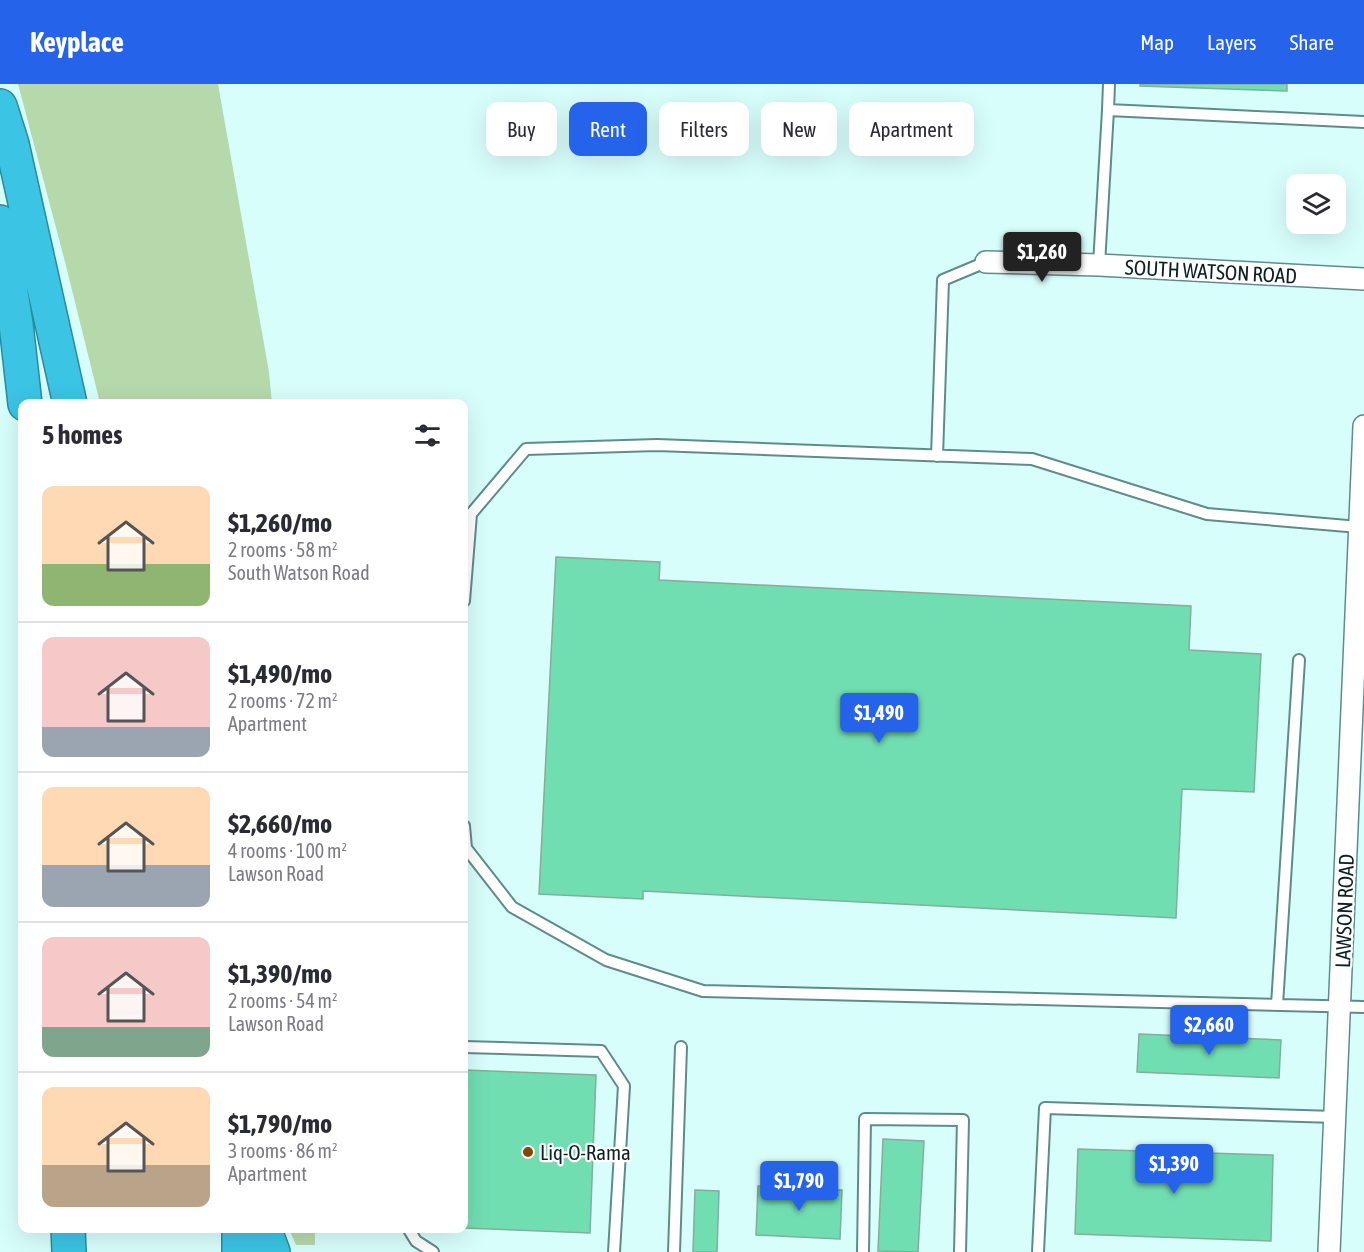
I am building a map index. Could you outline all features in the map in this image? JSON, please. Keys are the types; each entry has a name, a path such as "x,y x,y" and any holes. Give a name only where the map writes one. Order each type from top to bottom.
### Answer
{"highway":[{"path":"0,106 12,144 69,399"},
{"path":"0,222 16,324 24,399"},
{"path":"68,1233 69,1252"},
{"path":"239,1233 239,1252"},
{"path":"246,1233 247,1252"},
{"path":"266,1233 273,1252"}],"street":[{"name":"SOUTH WATSON ROAD","path":"986,262 1099,265 1364,279"},
{"name":"LAWSON ROAD","path":"1329,1252 1364,426"}],"lane":[{"path":"1099,265 1109,84"},
{"path":"1107,110 1364,122"},
{"path":"937,456 943,280 986,262"},
{"path":"468,551 471,514 526,449 657,445 1032,459 1207,514 1361,537"},
{"path":"1277,1005 1299,660"},
{"path":"468,851 512,907 606,960 703,991 1364,1007"},
{"path":"468,1047 601,1051 624,1086 614,1252"},
{"path":"674,1252 681,1047"},
{"path":"1038,1252 1045,1108 1335,1117"},
{"path":"864,1252 865,1119 963,1120 960,1252"},
{"path":"411,1233 416,1241 433,1252"}],"green space":[{"path":"18,84 218,84 269,372 272,399 99,399"},
{"path":"291,1233 315,1233 315,1245 296,1245"}],"building":[{"path":"1140,84 1287,84 1287,91 1140,86"},
{"path":"556,557 660,562 659,580 1191,606 1189,650 1261,654 1254,792 1182,789 1176,918 643,891 643,899 539,894"},
{"path":"1139,1034 1281,1040 1279,1078 1137,1072"},
{"name":"Liq-O-Rama","path":"468,1070 596,1075 590,1233 468,1228"},
{"path":"883,1139 924,1141 918,1252 878,1251"},
{"path":"1078,1149 1273,1155 1271,1241 1075,1234"},
{"path":"758,1186 842,1190 840,1239 756,1235"},
{"path":"695,1190 719,1191 717,1252 693,1252"}],"place":[{"name":"Liq-O-Rama","path":"528,1152"}]}
